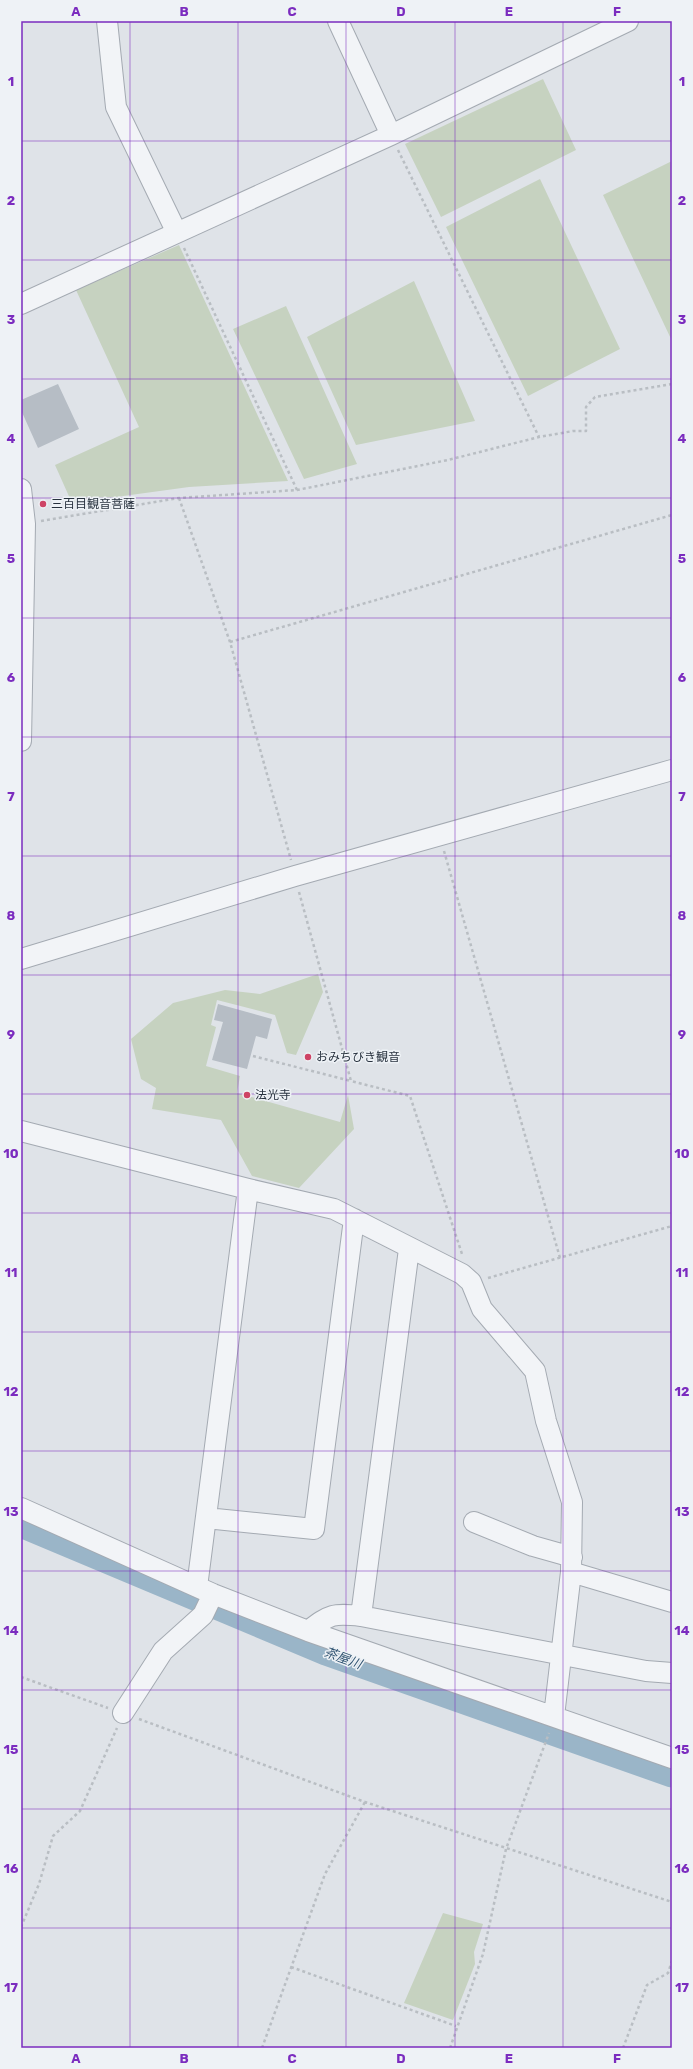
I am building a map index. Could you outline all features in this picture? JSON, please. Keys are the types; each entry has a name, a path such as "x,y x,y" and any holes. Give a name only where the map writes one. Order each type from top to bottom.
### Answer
{"street":[{"path":"107,21 116,107 176,231"},
{"path":"338,21 391,135"},
{"path":"21,304 176,231 391,135 628,21"},
{"path":"21,489 23,524 21,741"},
{"path":"21,959 295,876 672,770"},
{"path":"21,1132 334,1209 462,1274 471,1282 482,1309 535,1371 546,1421 572,1502 572,1564 563,1655 551,1725"},
{"path":"124,1713 163,1651 203,1615 206,1598 206,1518 248,1189"},
{"path":"206,1518 314,1529 354,1219"},
{"path":"361,1616 409,1248"},
{"path":"21,1508 206,1598 308,1631 551,1725 672,1758"},
{"path":"474,1522 572,1564 672,1602"},
{"path":"308,1631 322,1620 337,1614 361,1616 646,1671 672,1673"}],"path":[{"path":"391,135 539,437"},
{"path":"176,231 297,490"},
{"path":"23,524 179,498 297,490 448,460 539,437 586,431 586,407 595,397 672,384"},
{"path":"179,498 230,642 351,1081"},
{"path":"230,642 672,515"},
{"path":"440,836 560,1258"},
{"path":"253,1056 410,1096 471,1282 672,1226"},
{"path":"21,1677 124,1713 365,1802 672,1902"},
{"path":"21,1927 39,1884 53,1836 80,1812 124,1713"},
{"path":"450,2048 456,2026 483,1954 506,1849 551,1725"},
{"path":"262,2048 325,1874 365,1802"},
{"path":"623,2048 647,1985 668,1973 672,1961"},
{"path":"292,1967 456,2026"}],"green space":[{"path":"543,79 576,150 441,217 405,144"},
{"path":"672,161 672,341 603,195"},
{"path":"540,179 620,349 528,396 446,227"},
{"path":"179,245 288,481 189,487 72,503 55,465 139,427 76,290"},
{"path":"414,281 475,421 356,445 307,337"},
{"path":"286,306 357,464 304,479 233,329"},
{"path":"318,974 323,992 296,1055 287,1053 275,1015 217,1000 211,1025 216,1027 206,1066 240,1076 237,1093 340,1122 348,1095 354,1129 299,1188 252,1176 221,1120 152,1109 156,1088 141,1079 131,1039 173,1003 225,990 260,994"},
{"path":"443,1913 483,1924 474,1952 475,1964 453,2020 404,2003"}],"building":[{"path":"58,384 79,429 38,448 21,410 21,400"},
{"path":"218,1004 272,1019 267,1039 256,1036 247,1069 212,1060 223,1022 214,1020"}],"waterway":[{"name":"茶屋川","path":"21,1524 326,1652 672,1774"}],"place":[{"name":"三百目観音菩薩","path":"43,504"},
{"name":"おみちびき観音","path":"308,1057"},
{"name":"法光寺","path":"247,1095"}]}
